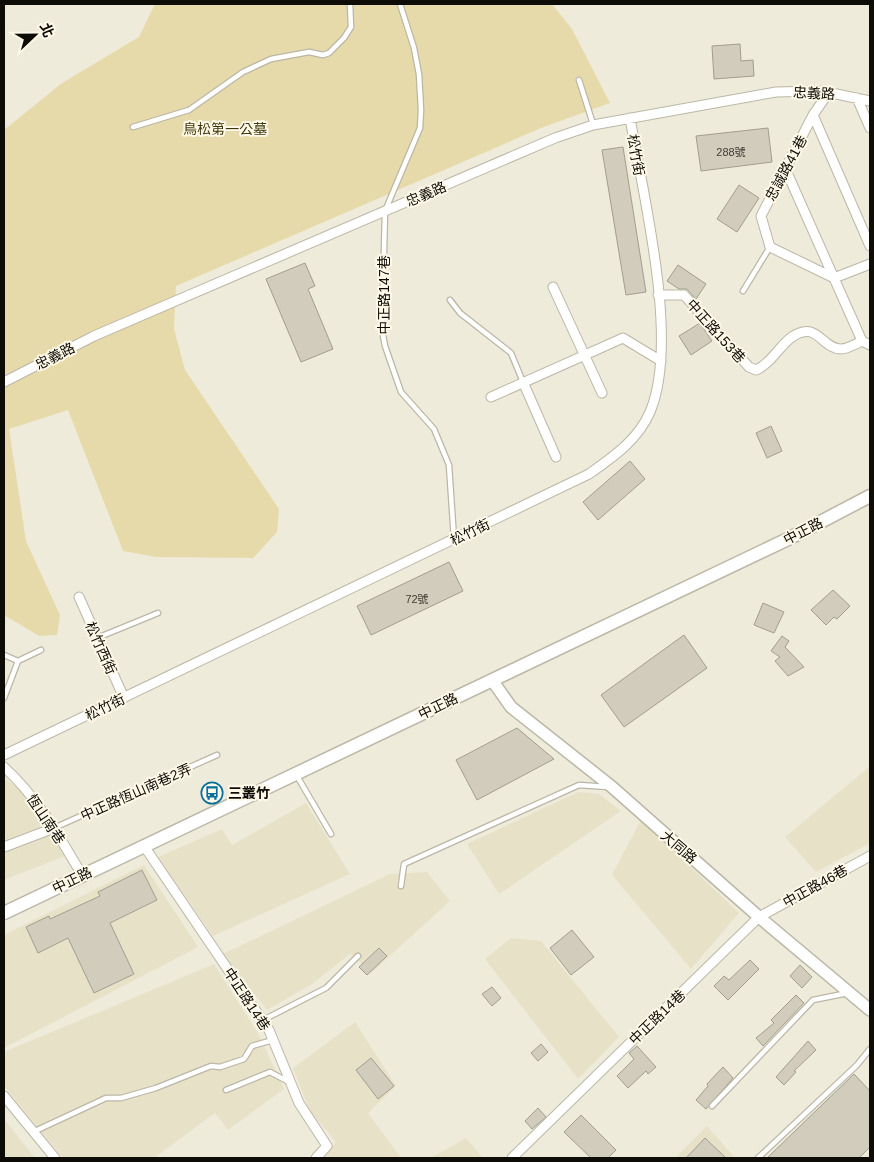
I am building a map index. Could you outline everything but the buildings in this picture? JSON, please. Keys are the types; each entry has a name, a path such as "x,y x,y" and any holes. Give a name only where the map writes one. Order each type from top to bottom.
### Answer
{"main road":[{"name":"中正路","path":"4,913 788,539 870,496"}],"street":[{"name":"忠義路","path":"4,382 94,336 555,138 594,125 776,92 829,92 870,101"},
{"name":"忠誠路41巷","path":"770,247 761,216 813,116 829,92"},
{"path":"857,98 870,128"},
{"path":"813,116 870,246"},
{"name":"松竹街","path":"4,756 589,474 626,447 649,413 658,386 661,361 654,256 630,118"},
{"path":"785,168 834,278 866,343"},
{"path":"770,247 834,278 870,264"},
{"path":"553,288 602,393"},
{"name":"中正路153巷","path":"658,295 684,295 749,368 756,370 764,367 794,335 805,331 812,332 832,348 842,349 866,343"},
{"path":"491,397 623,338 661,361"},
{"path":"523,382 556,457"},
{"name":"松竹西街","path":"79,597 124,698"},
{"name":"大同路","path":"492,680 511,707 612,788 759,917 870,1010"},
{"name":"恆山南巷","path":"4,767 24,786 54,828 82,875"},
{"path":"4,847 54,828"},
{"name":"中正路14巷","path":"144,846 263,1020 299,1104 327,1146 316,1158"},
{"name":"中正路46巷","path":"759,917 870,856"},
{"name":"中正路14巷","path":"512,1158 759,917"},
{"path":"4,1096 56,1158"}],"lane":[{"path":"133,127 189,110 243,72 271,59 309,52 323,55 329,53 344,38 351,27 350,4"},
{"path":"386,211 420,128 422,110 419,74 414,48 400,4"},
{"path":"579,80 594,125"},
{"name":"中正路147巷","path":"386,211 382,330 385,346 401,392 434,429 444,452 448,465 454,540"},
{"path":"743,291 770,247"},
{"path":"450,300 460,313 511,353 523,382"},
{"path":"97,638 158,613"},
{"path":"4,698 18,662 41,650"},
{"path":"4,655 18,662"},
{"name":"中正路恆山南巷2弄","path":"54,828 217,755"},
{"path":"296,774 331,834"},
{"path":"401,886 404,864 579,785 612,788"},
{"path":"263,1020 326,988 358,956"},
{"path":"712,1106 813,1000 849,992"},
{"path":"33,1132 106,1098 121,1098 156,1088 211,1066 220,1067 244,1058 252,1046 273,1040"},
{"path":"758,1158 858,1065 870,1049"},
{"path":"226,1090 270,1072 290,1082"}],"shaded area":[{"path":"869,767 870,843 816,872 785,837"},
{"path":"4,778 23,792 65,856 4,880"},
{"path":"578,792 599,794 621,811 499,894 467,844"},
{"path":"306,803 350,874 213,936 158,857 222,829 232,845"},
{"path":"641,820 739,913 691,969 612,875"},
{"path":"144,865 198,947 4,1048 4,935"},
{"path":"427,872 450,901 372,972 350,954 312,984 267,1010 223,954 390,874"},
{"path":"511,938 541,941 619,1037 578,1079 485,959"},
{"path":"214,964 259,1035 284,1089 228,1130 215,1113 154,1158 63,1158 4,1086 4,1052"},
{"path":"355,1022 396,1086 368,1113 401,1158 323,1158 336,1142 310,1111 293,1068"},
{"path":"4,1119 35,1158 4,1158"},
{"path":"707,1126 735,1158 675,1158"},
{"path":"466,1138 483,1158 431,1158"}],"green space":[{"name":"鳥松第一公墓","path":"155,4 552,4 572,29 610,103 541,128 176,286 174,329 185,370 279,509 277,532 253,558 156,557 123,551 68,410 9,429 26,541 60,615 57,635 39,636 4,615 4,130 62,83 139,37"}],"place":[{"name":"三叢竹","path":"212,793"}]}
